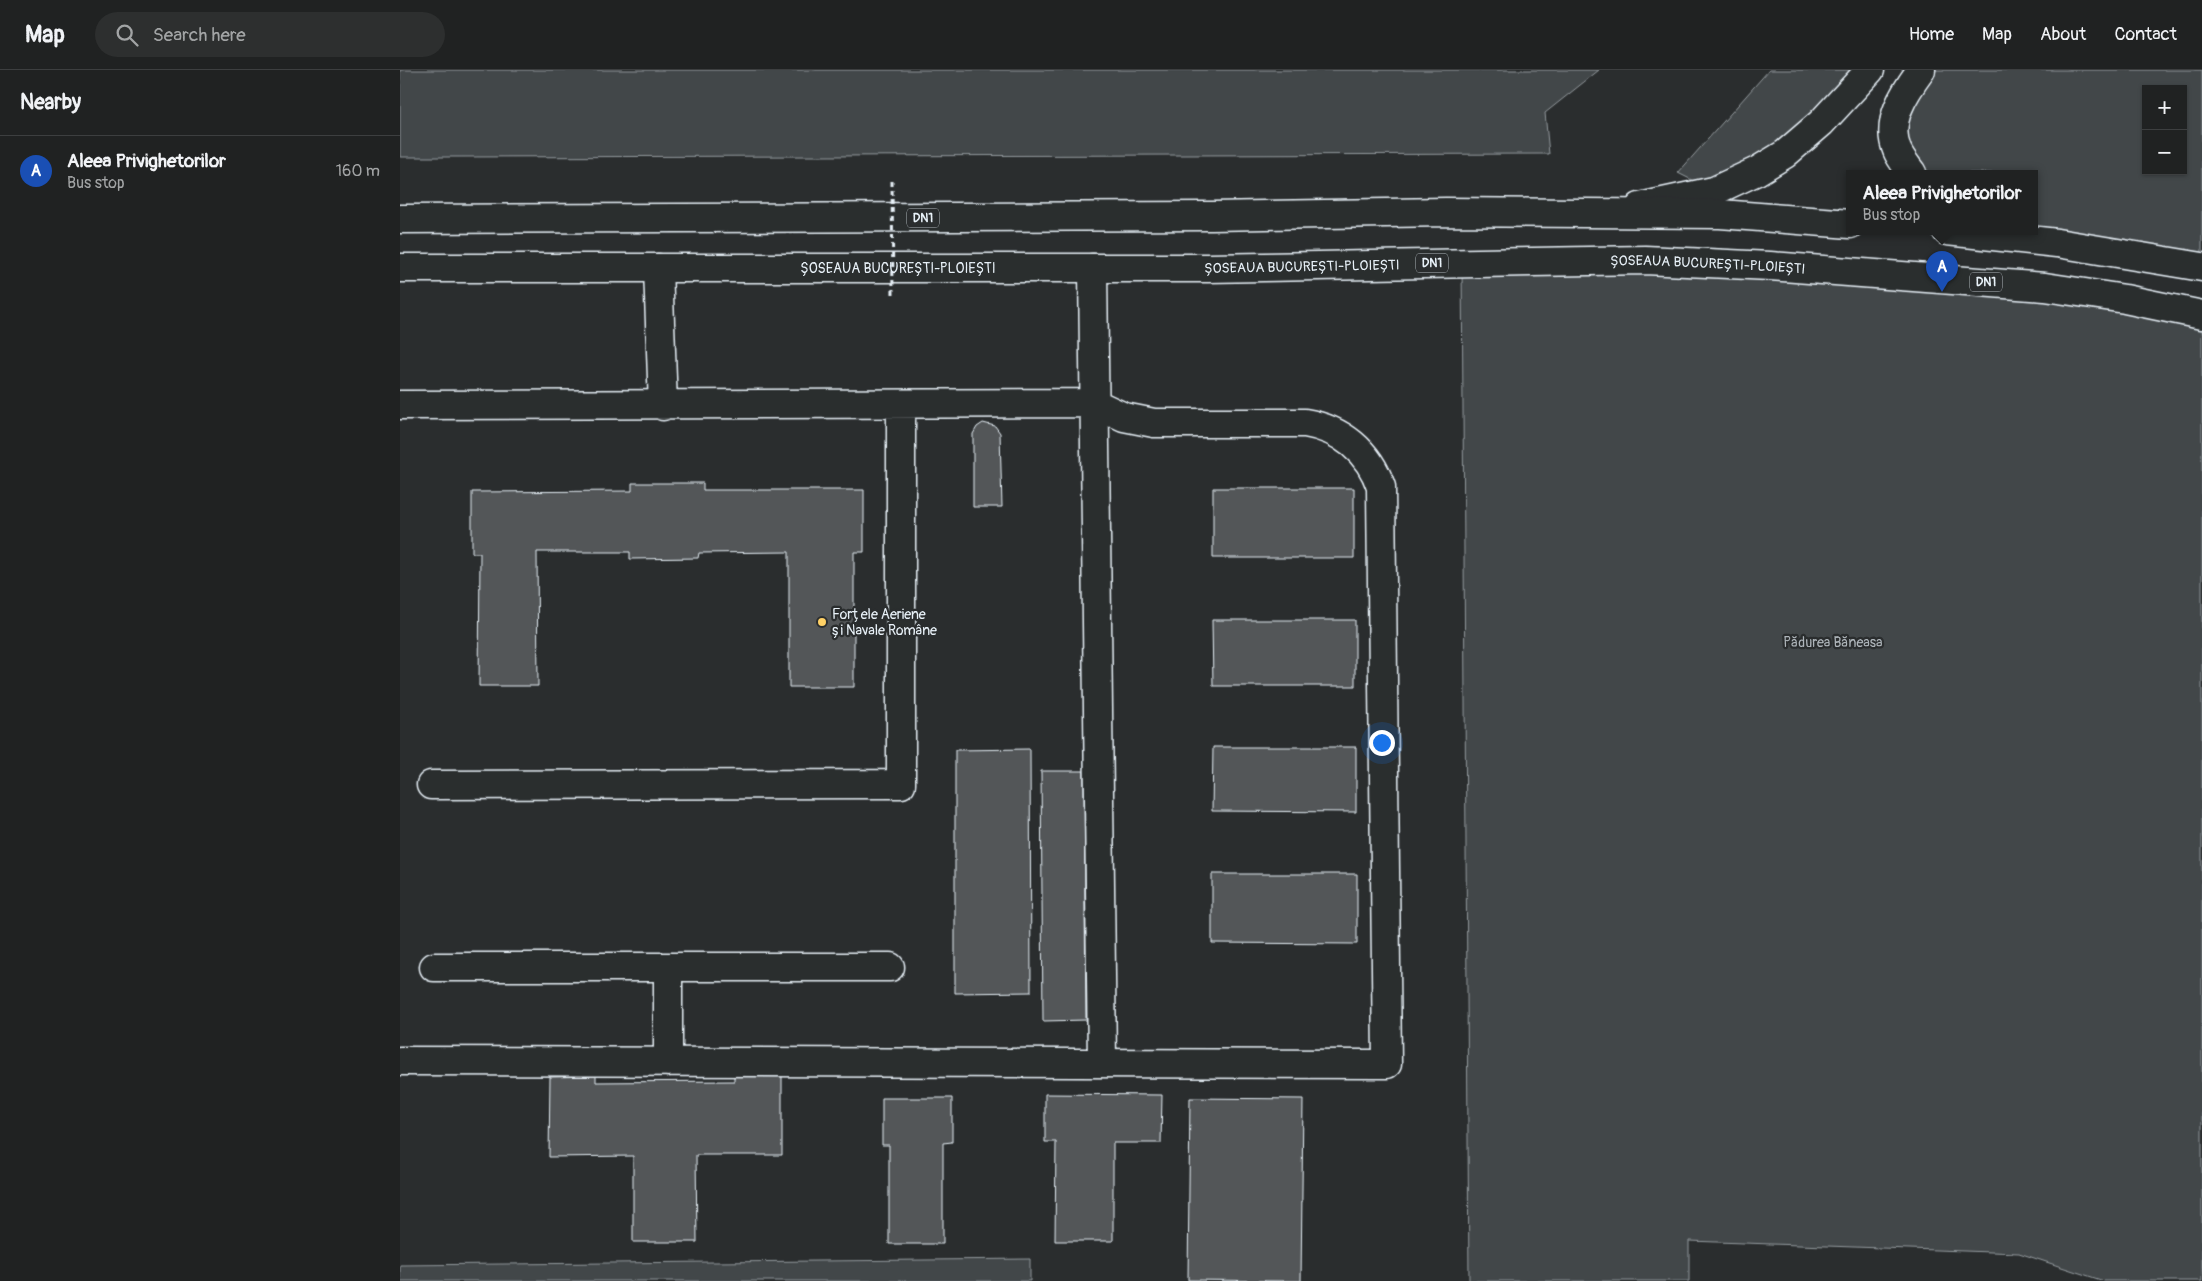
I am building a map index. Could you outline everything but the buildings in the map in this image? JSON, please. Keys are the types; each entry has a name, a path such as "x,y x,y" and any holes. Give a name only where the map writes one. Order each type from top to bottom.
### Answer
{"main road":[{"path":"1612,212 1702,195 1757,171 1785,154 1821,123 1870,70"},
{"path":"1910,170 1896,149 1893,123 1903,95 1921,70"},
{"name":"DN1","path":"400,218 690,219 1612,212 1720,214 1846,224"},
{"path":"1983,235 2056,243 2202,267"},
{"path":"2032,235 2056,243"},
{"name":"ȘOSEAUA BUCUREȘTI-PLOIEȘTI","path":"400,268 1093,268 1655,261 1834,270 2045,287 2125,299 2201,315"},
{"path":"658,268 663,406"},
{"path":"1093,268 1102,1063"},
{"path":"400,406 1094,403 1124,416 1154,423 1305,423 1339,433 1355,445 1376,472 1381,487 1387,1064 400,1061"},
{"path":"431,785 901,784 901,404"},
{"path":"434,967 890,967"},
{"path":"668,967 668,1062"}],"path":[{"path":"892,181 893,295"}],"green space":[{"path":"400,70 1599,70 1545,113 1549,154 400,157"},
{"path":"1769,70 1870,70 1821,123 1714,191 1678,173"},
{"path":"1921,70 2202,70 2202,267 2038,232 2038,170 1910,170 1896,149"},
{"name":"Pădurea Băneasa","path":"1645,260 2202,315 2202,1281 2104,1281 2019,1253 1689,1241 1689,1281 1469,1281 1462,262"},
{"path":"1030,1259 1030,1281 400,1281 400,1265"}],"place":[{"name":"Aleea Privighetorilor","path":"1942,292"},
{"name":"Forțele Aeriene și Navale Române","path":"822,622"}]}
